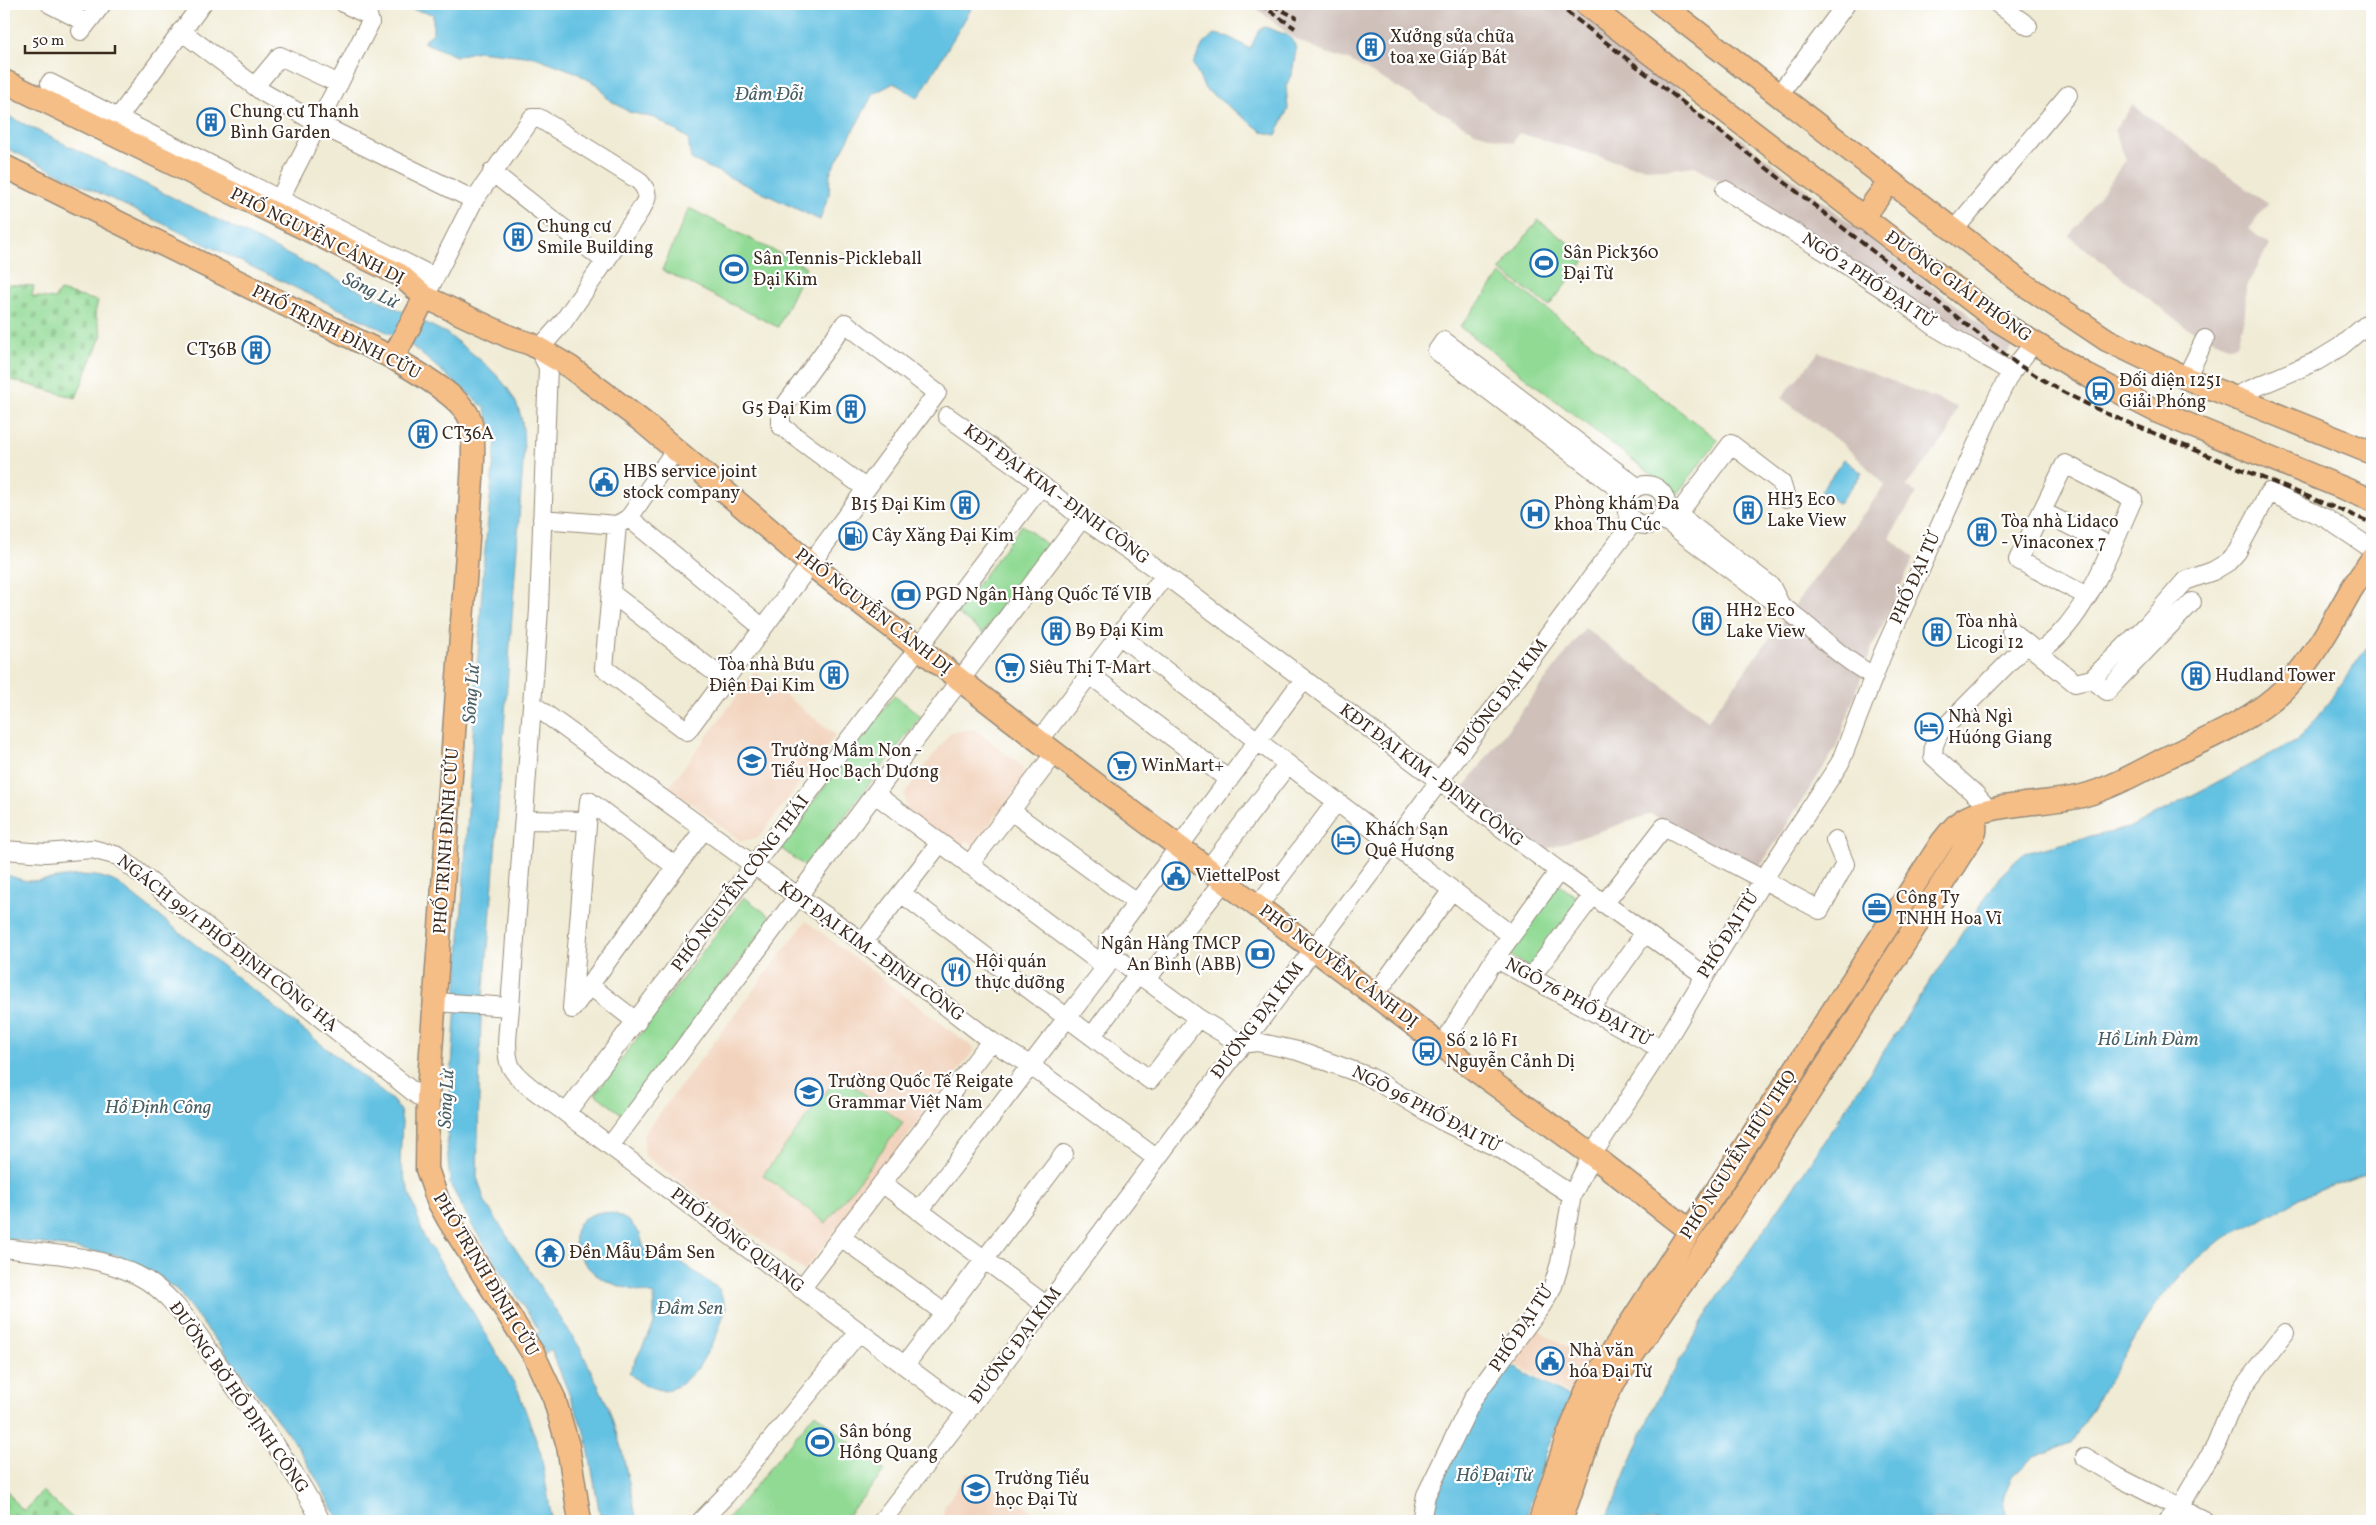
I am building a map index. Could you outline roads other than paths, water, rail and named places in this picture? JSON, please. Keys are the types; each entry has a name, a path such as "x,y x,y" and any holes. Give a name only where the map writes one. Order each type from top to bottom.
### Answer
{"main road":[{"name":"ĐƯỜNG GIẢI PHÓNG","path":"1586,4 1997,320 2088,376 2158,412 2372,500"},
{"path":"1661,4 2022,283 2107,340 2186,378 2372,453"},
{"name":"PHỐ NGUYỄN CẢNH DỊ","path":"4,81 400,275 426,295 539,348 570,367 675,450 810,564 1047,747 1442,1046 1592,1155 1699,1237"},
{"name":"PHỐ TRỊNH ĐÌNH CỬU","path":"4,166 396,352 463,407 471,422 470,511 442,1003 428,1102 427,1168 438,1201 534,1355 554,1398 568,1446 580,1521"},
{"path":"1863,218 1889,182"},
{"path":"396,352 426,295"},
{"name":"PHỐ NGUYỄN HỮU THỌ","path":"1561,1521 1598,1412 1614,1382 1641,1341 1699,1237 1942,842 1960,822 1983,812 2082,796 2218,735 2253,713 2285,688 2312,655 2339,615 2351,590 2372,559"},
{"name":"PHỐ NGUYỄN HỮU THỌ","path":"1540,1521 1566,1441 1586,1392 1699,1237"}],"street":[{"path":"50,4 83,28 102,4"},
{"path":"118,118 202,4"},
{"path":"279,200 370,23 368,15 345,4"},
{"path":"1778,96 1846,4"},
{"path":"1998,4 2028,26"},
{"path":"181,31 255,86 319,124 474,200"},
{"path":"255,86 280,56 339,84"},
{"path":"50,83 279,200 426,295 474,200 532,118 539,118 638,180 646,188 647,200 606,262 563,322 539,348 548,367 539,609 525,820 501,1006 442,1003"},
{"path":"1953,231 2068,95"},
{"path":"492,172 606,262"},
{"name":"NGÕ 2 PHỐ ĐẠI TỪ","path":"1725,190 1848,266 1937,328 2011,372"},
{"path":"2233,397 2316,361 2340,347 2372,320"},
{"path":"675,450 623,522 611,593 604,668 687,731 937,393 845,323 796,388 781,411 779,421 781,426 865,488"},
{"path":"2186,378 2205,339"},
{"name":"PHỐ ĐẠI TỪ","path":"1421,1521 1426,1495 1474,1397 1537,1312 1553,1286 1560,1263 1572,1195 1592,1155 1661,1049 1763,880 1840,763 1874,676 1929,548 2011,372 2034,343"},
{"path":"1441,346 1633,492"},
{"name":"KĐT ĐẠI KIM - ĐỊNH CÔNG","path":"947,416 1030,475 1082,518 1165,575 1644,934 1704,975"},
{"path":"1786,498 1781,482 1731,444 1668,512 1652,524 1640,524 1634,521 1626,507 1633,492 1650,486 1656,488 1661,493 1668,512 1771,586 1782,606 1858,668 1874,676"},
{"path":"1983,812 1977,796 1933,756 1934,745 1939,733 1958,713 2033,648 2060,635 2087,596 2112,548 2133,499 2066,464 2018,560 2087,596"},
{"name":"PHỐ NGUYỄN CÔNG THÁI","path":"566,1113 637,1022 1041,486"},
{"path":"2011,631 2075,683 2092,680 2147,625 2185,581 2212,571 2228,562 2237,552 2269,492 2327,519 2372,559"},
{"path":"2042,512 2112,548"},
{"path":"610,1146 1082,518"},
{"path":"542,519 623,522 763,628"},
{"name":"ĐƯỜNG ĐẠI KIM","path":"882,1521 1047,1306 1241,1044 1634,521"},
{"name":"KĐT ĐẠI KIM - ĐỊNH CÔNG","path":"969,865 1011,811 1089,674 1165,575"},
{"path":"611,593 725,680"},
{"path":"2092,680 2107,691 2192,602"},
{"path":"1119,635 1511,935"},
{"path":"1089,674 1228,780"},
{"path":"919,1211 1068,1018 1107,959 1108,942 1303,680"},
{"name":"KĐT ĐẠI KIM - ĐỊNH CÔNG","path":"532,704 863,942 990,1041 1031,1066 1156,1158"},
{"path":"1092,1036 1142,977 1217,874 1288,764"},
{"path":"875,794 969,865 1107,959 1142,977 1198,1018 1241,1044"},
{"path":"676,866 589,801 572,1009 704,829"},
{"path":"1258,906 1337,801"},
{"path":"1011,811 1136,903"},
{"path":"525,820 587,821"},
{"path":"1531,977 1664,827 1820,910 1845,864 1835,840"},
{"path":"863,942 940,843"},
{"name":"NGÁCH 99/1 PHỐ ĐỊNH CÔNG HẠ","path":"4,850 46,853 92,849 118,856 428,1102"},
{"path":"1442,1046 1495,958 1559,871"},
{"path":"1375,994 1452,890"},
{"path":"901,893 1150,1080 1198,1018"},
{"path":"1590,1010 1644,934"},
{"name":"NGÕ 76 PHỐ ĐẠI TỪ","path":"1495,958 1661,1049"},
{"path":"589,985 637,1022"},
{"name":"PHỐ HỒNG QUANG","path":"501,1006 510,1066 517,1075 967,1412"},
{"path":"801,1289 990,1041"},
{"name":"NGÕ 96 PHỐ ĐẠI TỪ","path":"1241,1044 1256,1042 1298,1051 1370,1077 1442,1121 1504,1151 1572,1195"},
{"path":"905,1365 943,1312 1064,1154"},
{"path":"882,1183 1047,1306"},
{"path":"841,1237 943,1312"},
{"name":"ĐƯỜNG BỜ HỒ ĐỊNH CÔNG","path":"4,1248 65,1256 117,1266 158,1288 182,1312 275,1444 296,1475 321,1521"},
{"path":"701,1521 726,1496 860,1332"},
{"path":"2172,1514 2181,1504 2216,1445 2244,1386 2284,1334"},
{"path":"2085,1456 2094,1464 2172,1514 2205,1521"}],"water":[{"name":"Đầm Đỗi","path":"402,4 974,4 918,98 894,83 873,94 830,173 829,194 820,220 691,159 688,138 655,118 629,112 608,99 599,86 575,72 535,57 478,51 456,56 423,42 433,33 433,14 410,9"},
{"path":"1265,27 1287,35 1294,42 1296,50 1292,73 1286,86 1288,109 1276,135 1263,132 1205,89 1193,64 1203,44 1214,34 1229,37 1250,49 1259,30"},
{"path":"4,114 446,333 493,371 503,382 518,407 523,425 524,449 489,937 481,1017 477,1177 485,1202 580,1348 608,1406 622,1451 637,1521 601,1521 586,1436 551,1349 546,1353 534,1335 540,1332 473,1227 450,1184 447,1146 484,559 496,439 484,407 413,347 389,333 4,147"},
{"path":"1844,459 1862,473 1839,504 1821,491"},
{"name":"Hồ Linh Đàm","path":"2372,644 2372,1171 2299,1198 2260,1221 2222,1239 2189,1266 2155,1305 2071,1443 2032,1458 2012,1477 2003,1499 2006,1521 1606,1521 1655,1403 1712,1305 1793,1188 2000,876 2024,853 2132,827 2299,739 2319,716 2367,647"},
{"name":"Hồ Định Công","path":"4,874 30,881 86,875 108,879 119,884 393,1101 400,1111 402,1122 400,1163 424,1237 474,1314 518,1390 541,1454 552,1521 338,1521 335,1512 298,1447 177,1290 153,1273 117,1255 4,1238"},
{"name":"Đầm Sen","path":"603,1212 616,1214 630,1222 640,1234 644,1249 653,1255 676,1259 719,1289 726,1308 716,1337 698,1368 680,1385 665,1391 643,1385 629,1373 654,1324 654,1295 616,1285 595,1274 580,1256 576,1246 576,1228 581,1221 590,1215"},
{"name":"Hồ Đại Từ","path":"1510,1365 1570,1398 1548,1447 1525,1521 1433,1521 1438,1494 1472,1415"}],"railway":[{"path":"1260,4 1295,28"},
{"path":"1557,4 2017,364 2063,392 2105,413 2372,523"},
{"path":"1272,5 1297,18"}],"place":[{"name":"Xưởng sửa chữa toa xe Giáp Bát","path":"1371,47"},
{"name":"Chung cư Thanh Bình Garden","path":"211,122"},
{"name":"Chung cư Smile Building","path":"518,237"},
{"name":"Sân Pick360 Đại Từ","path":"1544,263"},
{"name":"Sân Tennis-Pickleball Đại Kim","path":"734,269"},
{"name":"CT36B","path":"256,350"},
{"name":"Đối diện 1251 Giải Phóng","path":"2100,391"},
{"name":"G5 Đại Kim","path":"851,409"},
{"name":"CT36A","path":"423,434"},
{"name":"HBS service joint stock company","path":"604,482"},
{"name":"B15 Đại Kim","path":"965,505"},
{"name":"HH3 Eco Lake View","path":"1748,510"},
{"name":"Phòng khám Đa khoa Thu Cúc","path":"1535,514"},
{"name":"Tòa nhà Lidaco - Vinaconex 7","path":"1982,532"},
{"name":"Cây Xăng Đại Kim","path":"853,536"},
{"name":"PGD Ngân Hàng Quốc Tế VIB","path":"906,595"},
{"name":"HH2 Eco Lake View","path":"1707,621"},
{"name":"B9 Đại Kim","path":"1056,631"},
{"name":"Tòa nhà Licogi 12","path":"1937,632"},
{"name":"Siêu Thị T-Mart","path":"1010,668"},
{"name":"Tòa nhà Bưu Điện Đại Kim","path":"834,675"},
{"name":"Hudland Tower","path":"2196,676"},
{"name":"Nhà Ngì Húóng Giang","path":"1929,727"},
{"name":"Trường Mầm Non - Tiểu Học Bạch Dương","path":"752,761"},
{"name":"WinMart+","path":"1122,766"},
{"name":"Khách Sạn Quê Hương","path":"1346,840"},
{"name":"ViettelPost","path":"1176,876"},
{"name":"Công Ty TNHH Hoa Vĩ","path":"1877,908"},
{"name":"Ngân Hàng TMCP An Bình (ABB)","path":"1260,954"},
{"name":"Hội quán thực dưỡng","path":"956,972"},
{"name":"Số 2 lô F1 Nguyễn Cảnh Dị","path":"1427,1051"},
{"name":"Trường Quốc Tế Reigate Grammar Việt Nam","path":"809,1092"},
{"name":"Đền Mẫu Đầm Sen","path":"550,1253"},
{"name":"Nhà văn hóa Đại Từ","path":"1550,1361"},
{"name":"Sân bóng Hồng Quang","path":"820,1442"},
{"name":"Trường Tiểu học Đại Từ","path":"976,1489"}],"water label":[{"name":"Sông Lừ","path":"370,291"},
{"name":"Sông Lừ","path":"472,694"},
{"name":"Sông Lừ","path":"447,1099"}]}
